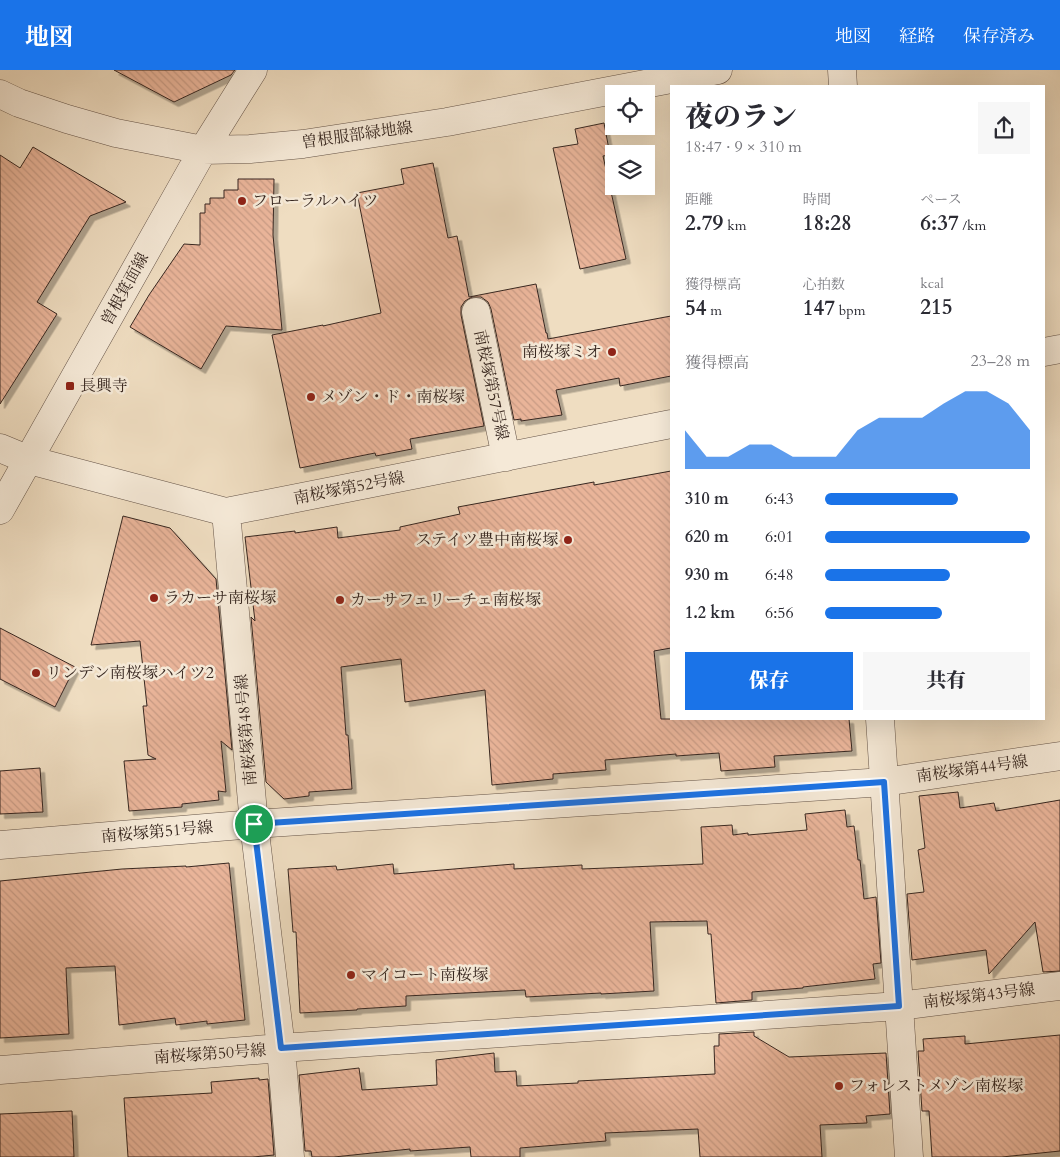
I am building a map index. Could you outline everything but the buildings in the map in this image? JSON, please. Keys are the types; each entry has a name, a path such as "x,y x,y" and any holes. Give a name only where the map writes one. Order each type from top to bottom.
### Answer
{"street":[{"name":"曽根箕面線","path":"0,510 204,150 253,70"},
{"name":"曽根服部緑地線","path":"0,94 51,114 116,133 204,150 303,144 446,122 718,70"},
{"path":"842,70 843,85"},
{"name":"南桜塚第57号線","path":"476,312 506,457"},
{"path":"1045,352 1060,349"},
{"name":"南桜塚第52号線","path":"0,448 29,460 226,512 670,424"},
{"name":"南桜塚第48号線","path":"226,512 254,824 281,1048 290,1157"},
{"path":"880,720 909,1157"},
{"name":"南桜塚第44号線","path":"884,782 1060,756"},
{"name":"南桜塚第51号線","path":"0,845 254,824 884,782"},
{"name":"南桜塚第43号線","path":"899,1006 1060,986"},
{"name":"南桜塚第50号線","path":"0,1070 281,1048 899,1006"}],"place":[{"name":"フローラルハイツ","path":"242,201"},
{"name":"南桜塚ミオ","path":"612,352"},
{"name":"長興寺","path":"70,386"},
{"name":"メゾン・ド・南桜塚","path":"311,397"},
{"name":"ステイツ豊中南桜塚","path":"568,540"},
{"name":"ラカーサ南桜塚","path":"154,598"},
{"name":"カーサフェリーチェ南桜塚","path":"340,600"},
{"name":"リンデン南桜塚ハイツ2","path":"36,673"},
{"name":"マイコート南桜塚","path":"351,975"},
{"name":"フォレストメゾン南桜塚","path":"839,1086"}],"route":[{"path":"884,782 899,1006 281,1048 254,824 884,782"}]}
